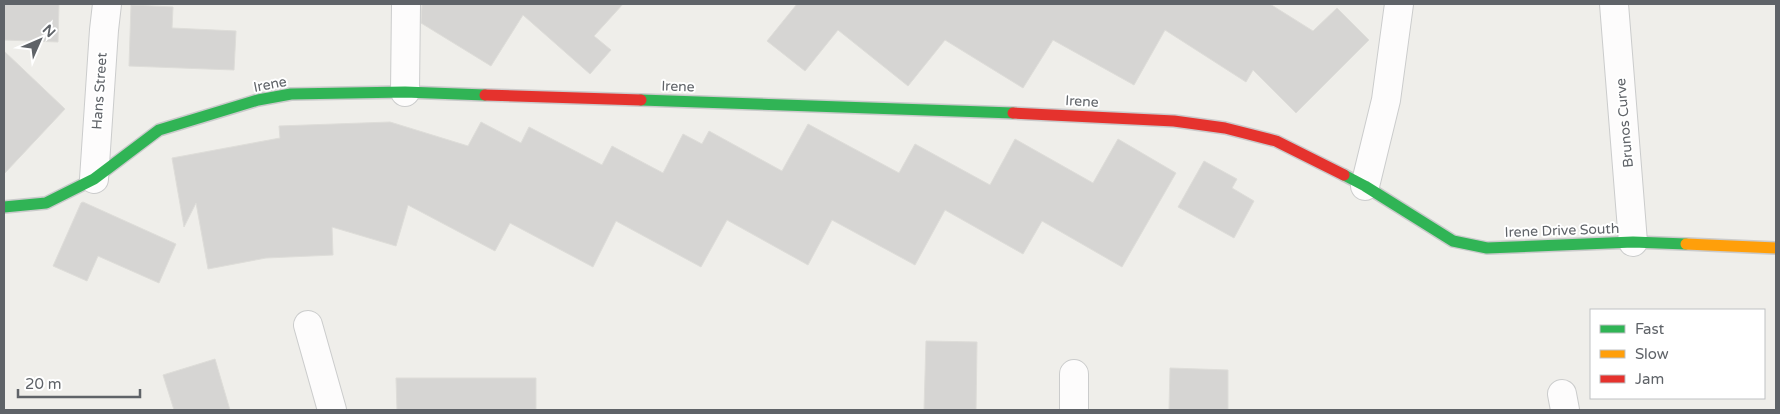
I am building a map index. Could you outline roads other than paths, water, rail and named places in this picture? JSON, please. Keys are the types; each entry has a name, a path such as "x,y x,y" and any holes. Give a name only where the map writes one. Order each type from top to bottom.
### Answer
{"street":[{"name":"Hans Street","path":"94,179 107,4"},
{"path":"405,92 406,4"},
{"path":"1364,186 1386,100 1399,4"},
{"name":"Brunos Curve","path":"1614,4 1634,242"},
{"name":"Irene","path":"4,207 46,203 94,179 160,130 258,100 291,94 405,92 1174,120 1225,128 1276,141 1364,186"},
{"name":"Irene Drive South","path":"1364,186 1453,241 1487,248 1634,242 1776,248"},
{"path":"308,325 332,410"},
{"path":"1074,374 1074,410"}]}
